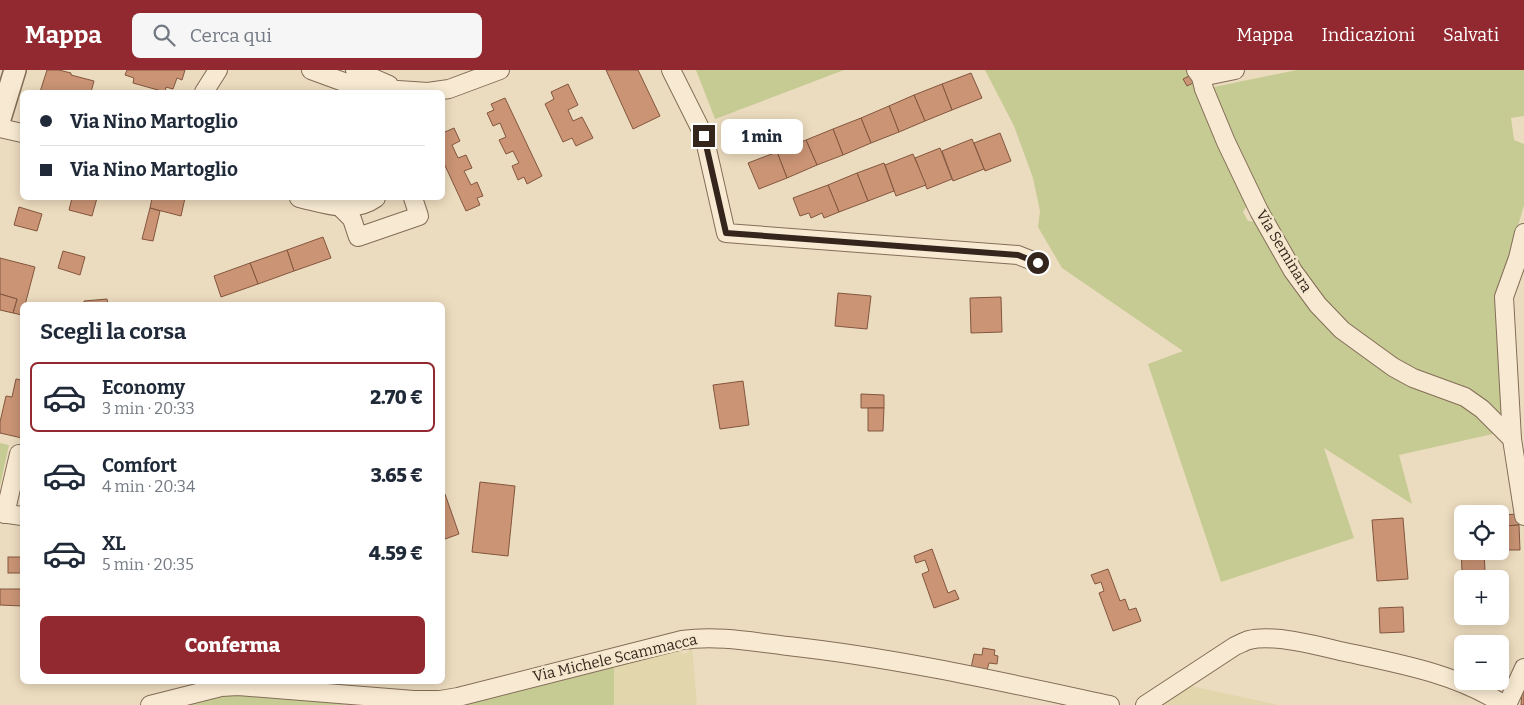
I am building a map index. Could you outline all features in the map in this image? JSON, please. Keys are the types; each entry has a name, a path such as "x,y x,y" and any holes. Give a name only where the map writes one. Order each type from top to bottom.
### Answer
{"street":[{"path":"0,119 4,83 15,70"},
{"path":"205,90 218,70"},
{"path":"310,70 352,85 384,90"},
{"path":"355,70 397,90"},
{"path":"442,90 500,70"},
{"path":"671,70 704,136 726,233 1018,255 1038,263"},
{"path":"1199,74 1235,70"},
{"name":"Via Seminara","path":"1199,74 1226,142 1259,211 1293,271 1318,306 1342,330 1393,367 1413,378 1465,397 1482,409 1512,440"},
{"path":"0,128 20,133"},
{"path":"308,200 340,207 355,207 367,204 373,200"},
{"path":"340,207 352,219 358,237 419,216 414,200"},
{"path":"1524,233 1518,258 1504,297 1512,440 1524,516"},
{"path":"9,514 19,454"},
{"name":"Via Michele Scammacca","path":"150,705 221,687 238,686 414,700 440,700 682,640 719,638 837,651 950,671 1110,705"},
{"path":"1145,705 1235,646 1248,640 1270,639 1317,646 1414,668 1469,686 1504,705"},
{"path":"1508,705 1524,668"}],"shaded area":[{"path":"692,646 697,705 614,705 614,664 677,648 683,654 687,653"},
{"path":"1186,685 1279,705 1159,705"}],"green space":[{"path":"696,70 844,70 715,119"},
{"path":"985,70 1188,70 1191,75 1183,80 1187,86 1195,82 1249,202 1243,212 1248,221 1259,222 1317,312 1462,402 1497,433 1399,455 1412,504 1324,448 1354,538 1221,582 1148,364 1183,351 1062,268 1038,227 1040,211 1033,178 1014,126"},
{"path":"1297,70 1524,70 1524,116 1511,118 1514,140 1524,144 1524,205 1500,289 1504,423 1470,388 1412,372 1388,357 1341,318 1305,275 1243,166 1209,88"},
{"path":"0,443 9,445 0,486"},
{"path":"614,664 614,705 456,705"},
{"path":"222,694 415,705 174,705"}],"building":[{"path":"47,70 59,70 94,81 92,90 41,90"},
{"path":"127,70 185,70 182,80 177,78 173,89 166,87 165,90 158,90 133,83 134,78 125,75"},
{"path":"606,70 638,70 660,116 633,129"},
{"path":"971,73 982,98 952,110 942,84"},
{"path":"1191,75 1195,82 1187,86 1183,79"},
{"path":"568,84 578,105 568,110 573,121 582,117 593,138 576,146 572,138 563,142 545,104 554,99 551,92"},
{"path":"942,84 952,110 925,121 914,95"},
{"path":"914,95 925,121 899,132 889,106"},
{"path":"505,98 542,176 527,184 524,177 518,180 512,166 519,163 513,151 506,154 499,140 506,137 500,123 493,126 487,113 494,110 491,104"},
{"path":"889,106 899,132 871,143 861,118"},
{"path":"861,118 871,143 843,155 833,129"},
{"path":"454,128 460,141 452,145 458,158 466,155 472,168 464,171 471,185 477,182 483,196 477,198 480,205 466,211 445,166 445,132"},
{"path":"833,129 843,155 817,165 806,140"},
{"path":"1000,133 1011,161 985,171 974,143"},
{"path":"972,139 984,169 953,181 942,151"},
{"path":"806,140 817,165 787,178 777,152"},
{"path":"940,148 952,179 927,189 915,158"},
{"path":"777,152 787,178 759,189 748,163"},
{"path":"913,154 926,185 896,196 885,165"},
{"path":"884,163 894,191 868,201 857,173"},
{"path":"857,173 868,201 839,212 828,185"},
{"path":"828,185 839,212 824,218 822,213 811,218 809,213 800,216 793,198"},
{"path":"72,200 96,200 92,216 69,210"},
{"path":"152,200 185,200 181,216 150,208"},
{"path":"19,207 42,214 37,231 14,225"},
{"path":"150,208 160,211 153,241 142,239"},
{"path":"323,237 331,258 294,271 287,250"},
{"path":"287,250 294,271 258,284 250,263"},
{"path":"63,251 85,257 80,275 58,268"},
{"path":"0,258 35,267 26,302 20,302 20,315 13,313 17,299 0,294"},
{"path":"250,263 258,284 221,297 214,276"},
{"path":"838,293 871,296 867,329 835,326"},
{"path":"0,294 17,299 13,313 0,310"},
{"path":"1001,297 1002,332 971,333 970,298"},
{"path":"107,299 108,302 84,302"},
{"path":"16,379 20,380 20,438 0,433 0,422 6,396 12,397"},
{"path":"743,381 749,425 720,429 713,385"},
{"path":"861,394 884,395 884,408 861,408"},
{"path":"868,408 884,408 883,431 868,431"},
{"path":"480,482 515,486 508,556 472,552"},
{"path":"445,494 459,534 445,539"},
{"path":"1519,514 1519,525 1509,526 1509,515"},
{"path":"1403,518 1408,579 1377,581 1372,520"},
{"path":"1519,525 1520,550 1509,550 1509,526"},
{"path":"932,549 948,593 955,590 959,599 934,608 922,574 929,571 925,560 916,563 914,556"},
{"path":"8,557 20,557 20,573 8,573"},
{"path":"1462,560 1484,560 1485,570 1462,570"},
{"path":"1108,569 1120,601 1125,599 1129,610 1136,608 1141,621 1113,631 1099,593 1104,591 1101,582 1095,584 1091,575"},
{"path":"0,589 20,589 20,606 0,605"},
{"path":"1403,607 1404,632 1380,633 1379,608"},
{"path":"983,648 995,650 994,655 998,656 997,664 989,663 987,670 971,668 974,654 982,655"},
{"path":"1524,685 1524,705 1521,705 1522,690"}],"route":[{"path":"704,136 726,233 1018,255 1038,263"}]}
